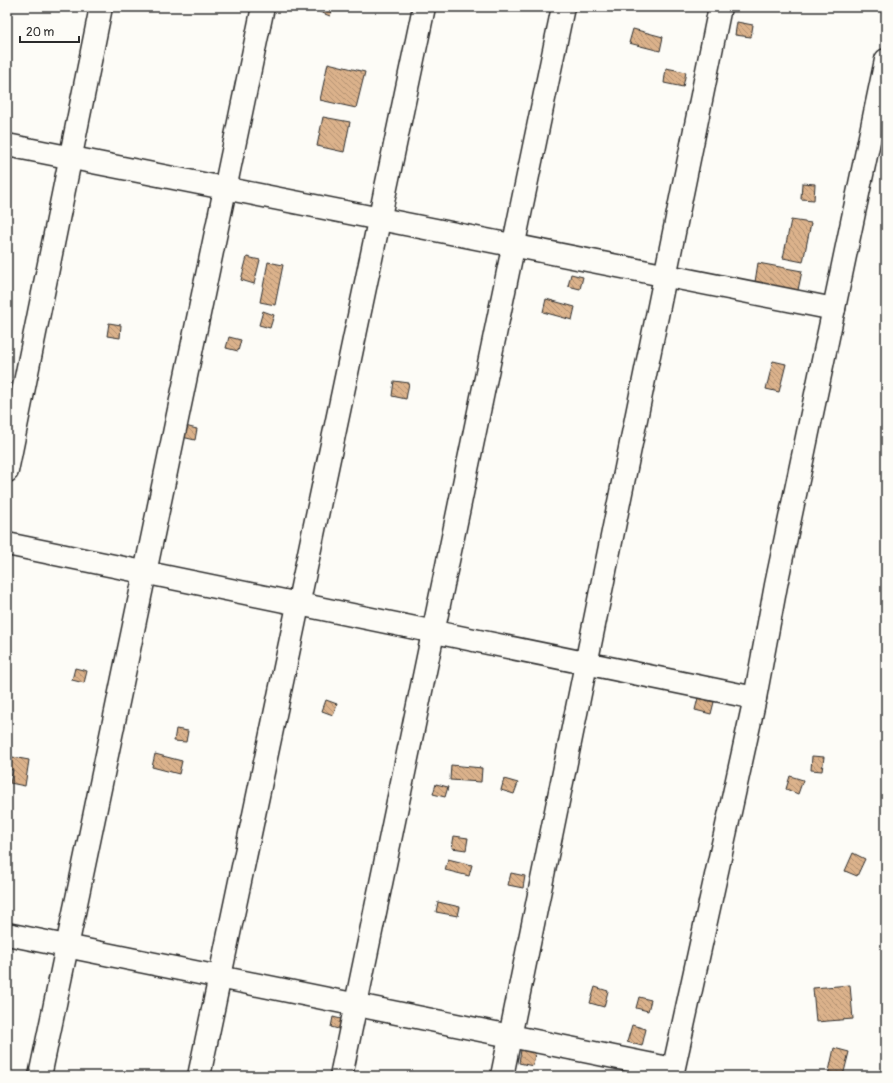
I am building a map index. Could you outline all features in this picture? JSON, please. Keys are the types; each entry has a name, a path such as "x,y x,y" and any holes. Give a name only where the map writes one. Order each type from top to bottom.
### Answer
{"street":[{"path":"7,471 101,7"},
{"path":"40,1076 263,7"},
{"path":"198,1076 424,7"},
{"path":"341,1076 563,7"},
{"path":"502,1076 720,7"},
{"path":"7,934 510,1036 672,1072 755,698 776,585 886,60"},
{"path":"7,145 834,309"},
{"path":"7,544 755,698"}],"building":[{"path":"319,7 333,7 330,16 317,11"},
{"path":"737,22 753,25 751,37 735,35"},
{"path":"633,29 663,37 660,51 629,43"},
{"path":"328,63 365,72 356,108 320,100"},
{"path":"666,68 686,72 683,87 664,83"},
{"path":"323,117 350,122 344,152 317,146"},
{"path":"802,183 815,184 814,200 801,199"},
{"path":"791,220 811,223 803,262 783,258"},
{"path":"247,257 260,260 254,284 241,280"},
{"path":"268,262 283,265 275,305 260,302"},
{"path":"758,263 802,271 798,290 755,282"},
{"path":"571,274 583,277 580,289 568,286"},
{"path":"546,299 575,307 572,320 543,312"},
{"path":"263,311 274,315 270,328 259,325"},
{"path":"109,323 121,325 120,338 107,336"},
{"path":"229,337 241,340 238,351 226,348"},
{"path":"773,361 786,364 779,392 766,389"},
{"path":"394,381 409,383 406,399 392,396"},
{"path":"185,426 197,429 195,440 182,437"},
{"path":"75,668 87,671 84,683 72,680"},
{"path":"698,698 714,702 711,714 695,710"},
{"path":"326,700 337,704 333,715 322,711"},
{"path":"176,729 188,731 186,742 174,741"},
{"path":"155,754 182,761 179,774 152,767"},
{"path":"7,756 29,760 25,786 10,783 13,770 7,769"},
{"path":"812,756 824,757 822,771 811,770"},
{"path":"451,765 482,768 481,782 450,780"},
{"path":"790,776 803,780 798,794 786,789"},
{"path":"504,779 518,783 514,794 501,790"},
{"path":"436,784 448,787 445,797 433,794"},
{"path":"454,836 468,838 466,850 452,848"},
{"path":"853,853 865,859 857,876 845,871"},
{"path":"448,859 472,865 469,876 445,870"},
{"path":"511,873 525,876 523,888 508,885"},
{"path":"438,902 460,907 458,916 436,912"},
{"path":"850,985 853,1019 816,1022 813,988"},
{"path":"595,987 608,991 604,1007 590,1003"},
{"path":"639,997 651,1000 648,1011 636,1008"},
{"path":"333,1017 345,1020 342,1030 331,1027"},
{"path":"632,1025 646,1029 642,1046 627,1042"},
{"path":"834,1048 849,1052 843,1076 828,1076"},
{"path":"521,1050 535,1053 533,1066 519,1063"}]}
